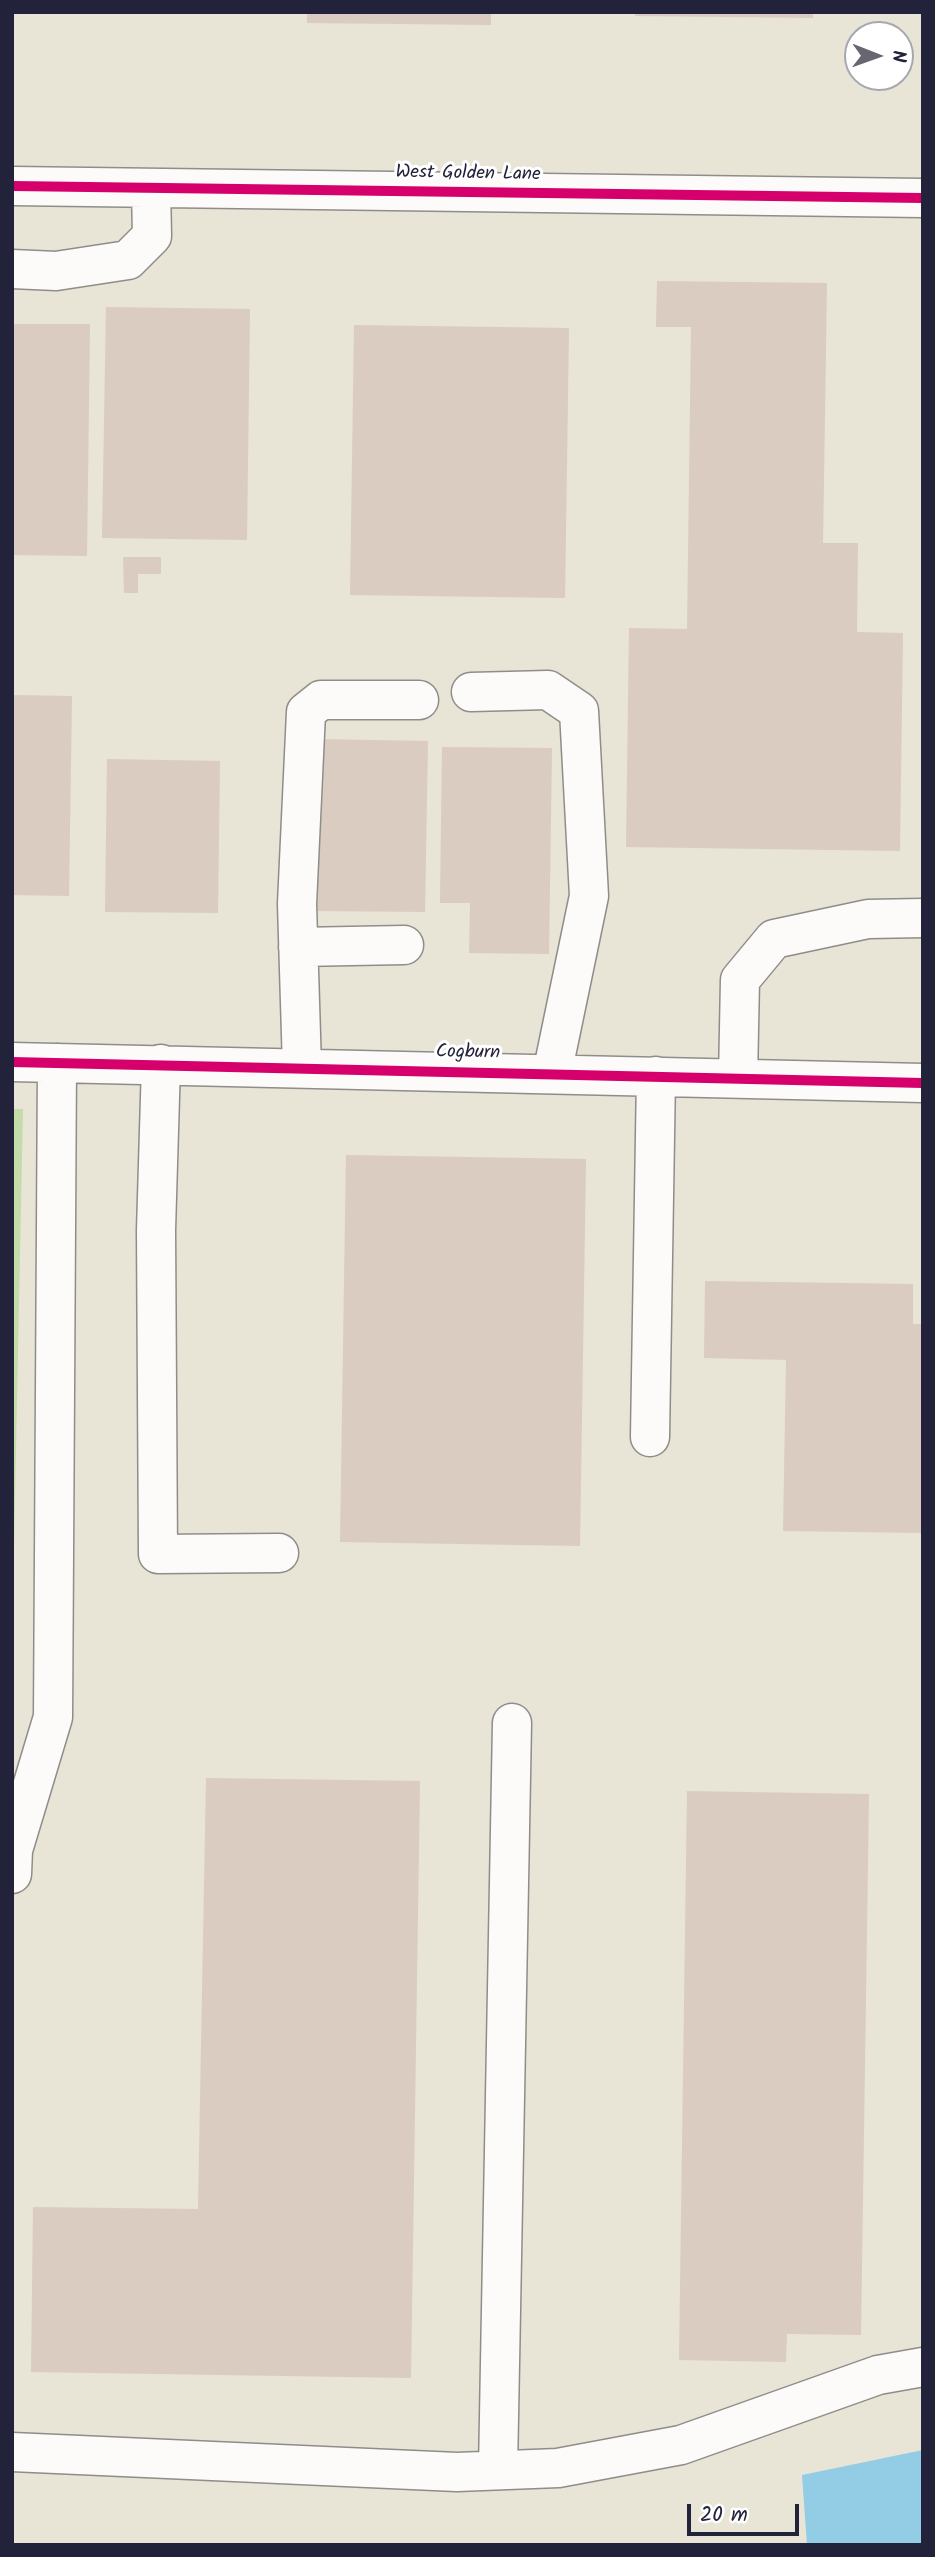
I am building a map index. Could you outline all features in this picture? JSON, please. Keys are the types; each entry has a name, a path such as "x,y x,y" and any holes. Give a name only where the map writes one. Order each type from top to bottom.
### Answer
{"street":[{"name":"West Golden Lane","path":"12,186 923,198"},
{"path":"12,270 56,271 128,260 152,236 151,188"},
{"path":"471,692 548,690 579,711 589,896 552,1074"},
{"path":"302,1068 297,904 306,712 321,700 419,700"},
{"path":"738,1078 740,980 774,939 868,919 923,918"},
{"path":"298,947 404,945"},
{"name":"Cogburn","path":"12,1062 923,1083"},
{"path":"12,1874 13,1850 53,1717 57,1063"},
{"path":"161,1064 156,1230 158,1554 279,1553"},
{"path":"650,1437 656,1076"},
{"path":"498,2470 512,1723"},
{"path":"12,2452 457,2472 558,2468 681,2445 878,2375 923,2367"}],"green space":[{"path":"12,1109 23,1109 12,1642"}],"water":[{"path":"923,2450 923,2545 807,2545 802,2475"}],"building":[{"path":"307,12 491,12 491,25 307,23"},
{"path":"635,12 813,12 813,18 635,16"},
{"path":"657,281 827,283 823,543 858,543 857,632 903,633 900,851 626,847 629,628 687,629 691,327 656,327"},
{"path":"106,307 250,309 247,540 102,538"},
{"path":"12,324 90,324 87,556 12,555"},
{"path":"354,325 569,328 565,598 350,595"},
{"path":"123,557 161,557 161,574 138,574 138,593 124,593"},
{"path":"12,695 72,696 69,896 12,895"},
{"path":"317,739 428,741 425,912 314,911"},
{"path":"442,747 552,748 549,954 469,953 470,903 440,903"},
{"path":"107,759 220,761 218,913 105,912"},
{"path":"346,1155 586,1159 580,1546 340,1542"},
{"path":"705,1281 913,1284 913,1324 923,1324 923,1533 783,1531 786,1360 704,1358"},
{"path":"206,1778 420,1781 411,2378 31,2372 33,2207 198,2209"},
{"path":"687,1791 869,1794 861,2335 787,2334 786,2362 679,2360"}],"cycle path":[{"path":"12,186 923,198"},
{"path":"12,1062 923,1083"}]}
